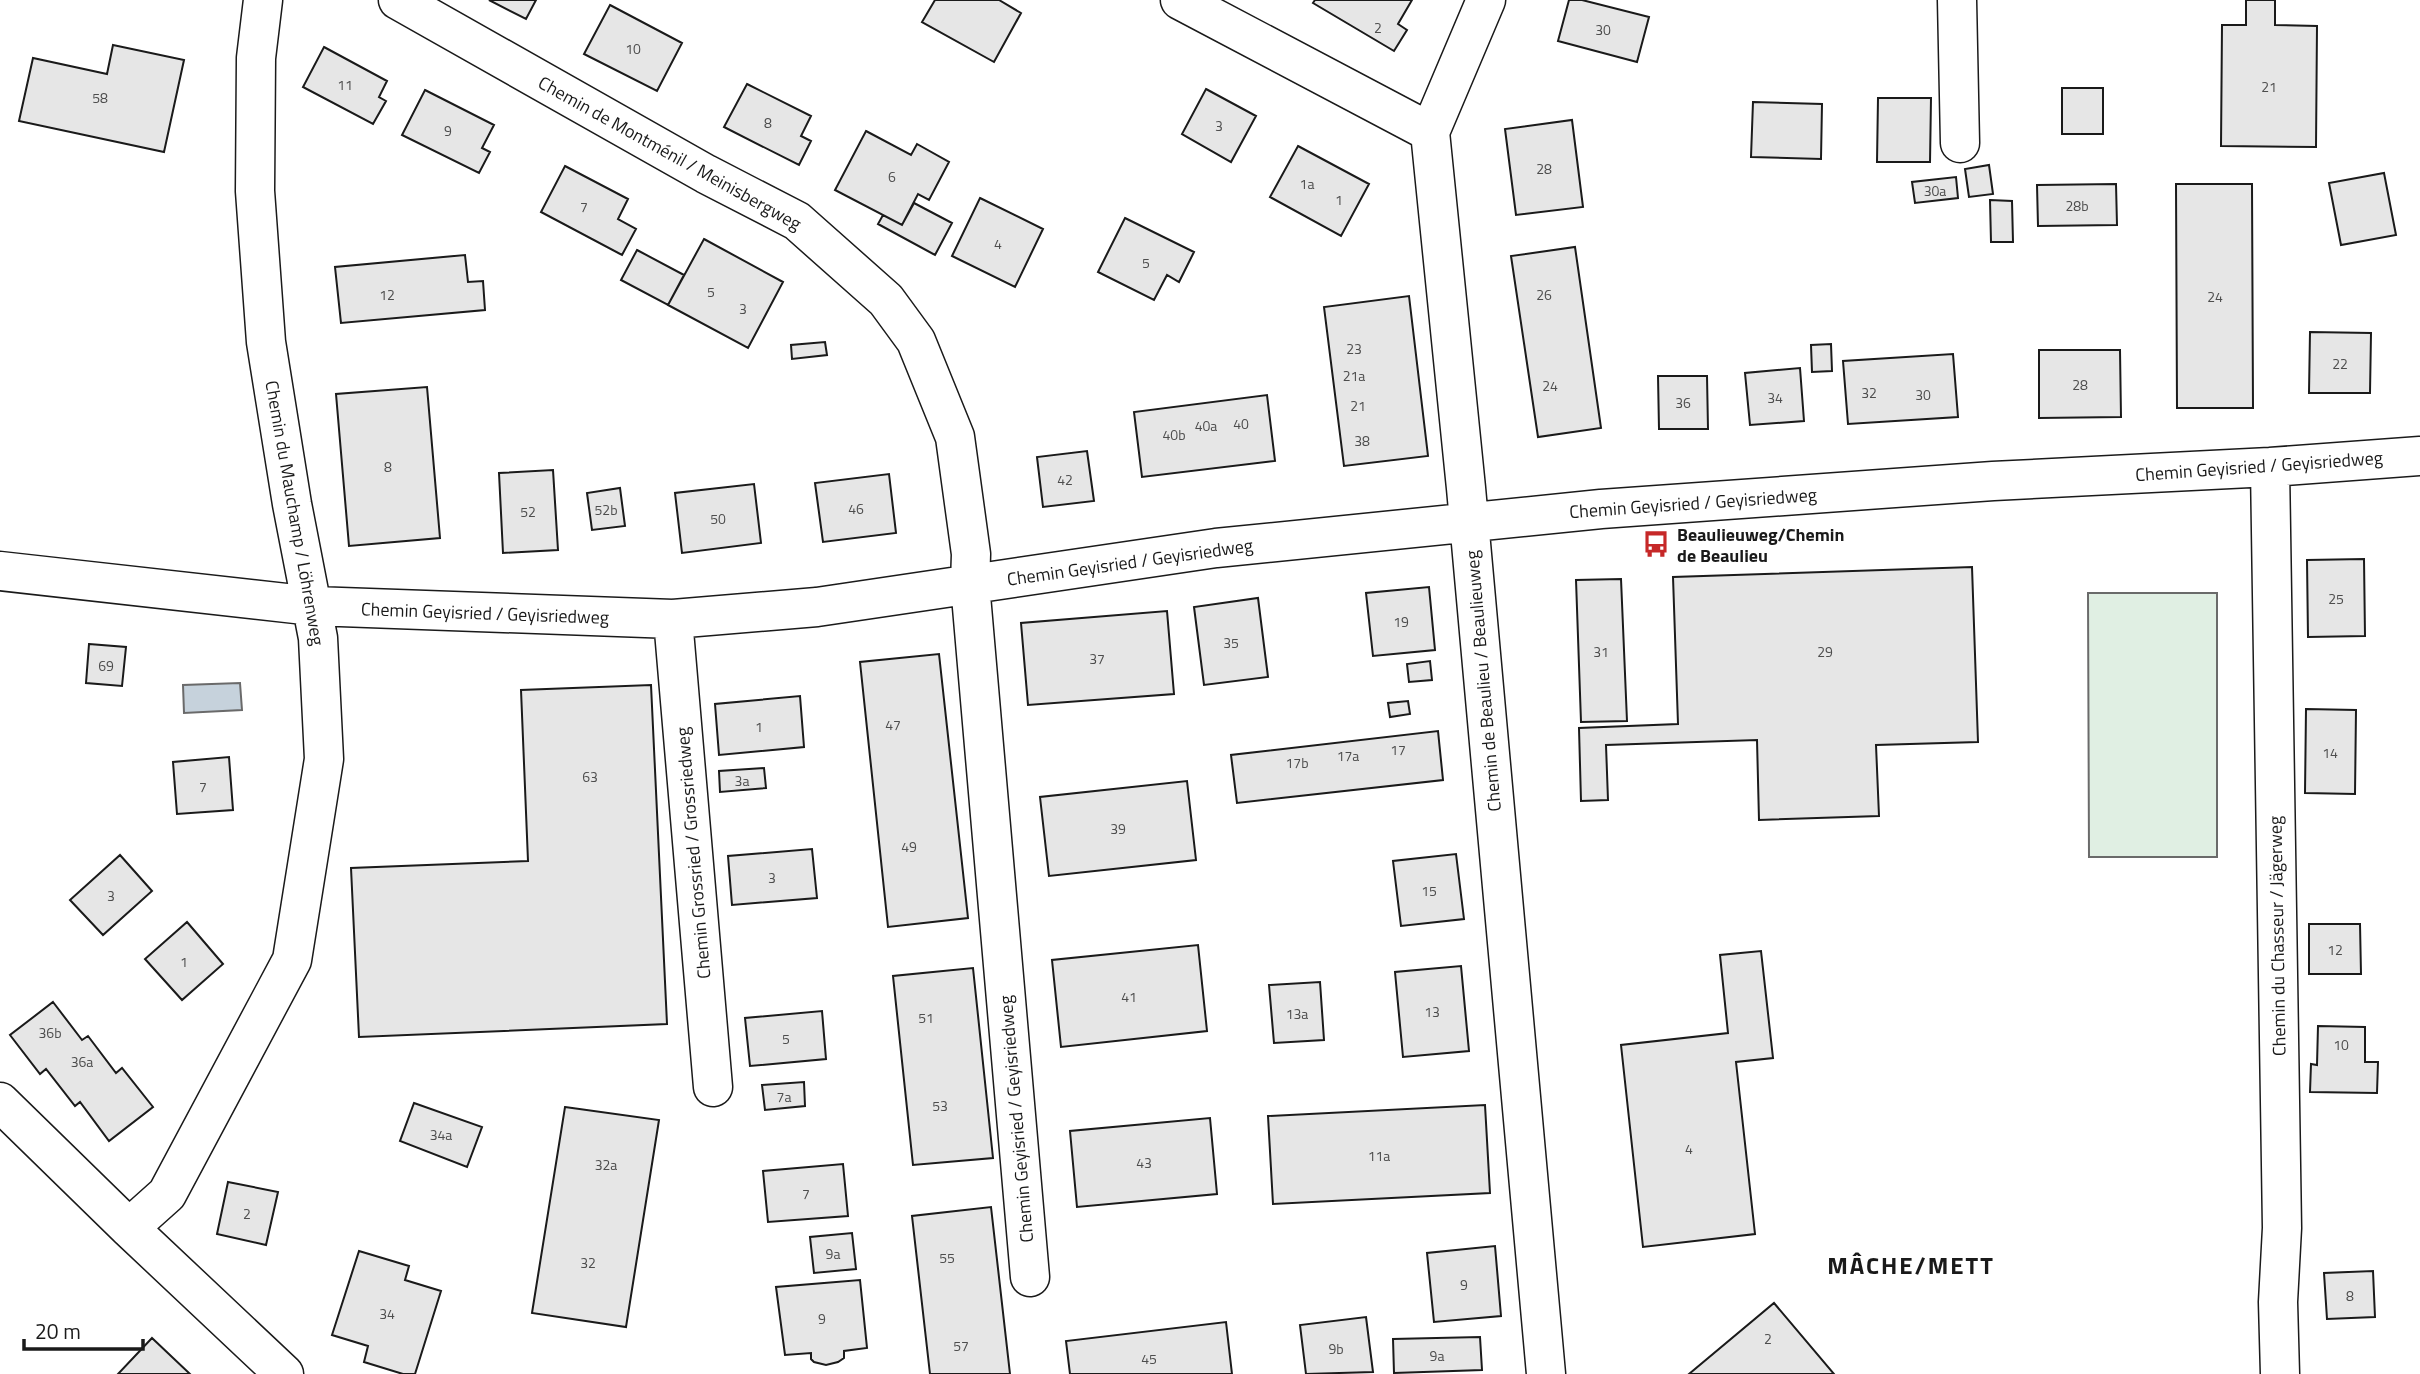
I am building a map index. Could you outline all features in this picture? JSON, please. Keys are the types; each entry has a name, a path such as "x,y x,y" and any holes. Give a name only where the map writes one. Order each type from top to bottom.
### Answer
{"street":[{"name":"Chemin du Mauchamp / Löhrenweg","path":"129,1228 167,1194 292,960 324,759 318,640 292,504 266,342 255,191 256,58 263,0"},
{"name":"Chemin de Montménil / Meinisbergweg","path":"398,0 706,174 797,221 886,300 916,341 955,437 971,554 970,584"},
{"path":"1180,0 1430,132"},
{"name":"Chemin de Beaulieu / Beaulieuweg","path":"1486,0 1430,132 1469,521 1546,1374"},
{"path":"1956,0 1960,143"},
{"name":"Chemin Geyisried / Geyisriedweg","path":"0,570 313,606 673,619 817,607 1216,548 1469,521 1966,483 2270,482 2420,456"},
{"name":"Chemin du Chasseur / Jägerweg","path":"2270,482 2282,1228 2278,1302 2280,1374"},
{"name":"Chemin Geyisried / Geyisriedweg","path":"970,584 1030,1277"},
{"name":"Chemin Grossried / Grossriedweg","path":"673,619 713,1087"},
{"path":"0,1102 284,1374"}],"green space":[{"path":"2088,593 2217,593 2217,857 2089,857"}],"shaded area":[{"path":"240,683 242,710 184,713 183,685"}],"building":[{"path":"489,0 536,0 526,19"},
{"path":"935,0 999,0 1021,13 994,62 922,22"},
{"path":"1315,0 1412,0 1398,24 1407,30 1394,51 1313,3"},
{"path":"1569,0 1582,0 1649,17 1637,62 1558,41"},
{"path":"2246,0 2275,0 2275,25 2317,26 2316,147 2221,146 2222,25 2246,25"},
{"path":"610,5 682,43 657,91 584,54"},
{"path":"113,45 184,60 164,152 19,121 33,58 107,74"},
{"path":"324,47 387,81 379,97 386,101 373,124 303,87"},
{"path":"747,84 811,116 801,136 811,141 799,165 724,127"},
{"path":"2062,88 2103,88 2103,134 2062,134"},
{"path":"1206,89 1256,116 1231,162 1182,134"},
{"path":"425,90 494,125 482,148 490,152 479,173 402,135"},
{"path":"1878,98 1931,98 1930,162 1877,162"},
{"path":"1753,102 1822,104 1821,159 1751,157"},
{"path":"1572,120 1583,207 1516,215 1505,129"},
{"path":"866,131 911,155 917,144 949,162 929,200 918,194 902,225 835,190"},
{"path":"1298,146 1369,184 1341,236 1270,197"},
{"path":"1989,165 1993,194 1969,197 1965,169"},
{"path":"565,166 628,199 618,219 636,229 622,255 541,212"},
{"path":"2384,173 2396,235 2341,245 2329,183"},
{"path":"1956,177 1958,198 1915,203 1912,182"},
{"path":"2116,184 2117,225 2038,226 2037,185"},
{"path":"2176,184 2252,184 2253,408 2177,408"},
{"path":"980,198 1043,229 1015,287 952,256"},
{"path":"1990,200 2012,201 2013,242 1991,242"},
{"path":"914,203 952,223 935,255 878,224 883,215 902,225"},
{"path":"1125,218 1194,252 1179,282 1167,275 1154,300 1098,272"},
{"path":"704,239 783,282 748,348 668,305"},
{"path":"1575,247 1601,428 1538,437 1511,256"},
{"path":"637,250 684,275 668,305 621,280"},
{"path":"465,255 468,282 483,281 485,310 341,323 335,267"},
{"path":"1409,296 1428,456 1344,466 1324,307"},
{"path":"2310,332 2371,333 2370,393 2309,393"},
{"path":"825,342 827,355 792,359 791,345"},
{"path":"1831,344 1832,371 1812,372 1811,345"},
{"path":"2039,350 2120,350 2121,417 2039,418"},
{"path":"1953,354 1958,417 1848,424 1843,361"},
{"path":"1800,368 1804,421 1750,425 1745,373"},
{"path":"1658,376 1707,376 1708,429 1659,429"},
{"path":"427,387 440,538 349,546 336,394"},
{"path":"1267,395 1275,461 1142,477 1134,412"},
{"path":"1087,451 1094,501 1043,507 1037,457"},
{"path":"553,470 558,550 503,553 499,473"},
{"path":"889,474 896,533 823,542 815,483"},
{"path":"754,484 761,543 682,553 675,493"},
{"path":"620,488 625,526 592,530 587,493"},
{"path":"2364,559 2365,636 2308,637 2307,560"},
{"path":"1972,567 1978,742 1876,745 1879,816 1759,820 1757,740 1606,745 1608,800 1581,801 1579,728 1678,724 1673,577"},
{"path":"1621,579 1627,721 1581,722 1576,580"},
{"path":"1429,587 1435,650 1373,656 1366,593"},
{"path":"1258,598 1268,677 1204,685 1194,607"},
{"path":"1167,611 1174,694 1028,705 1021,623"},
{"path":"89,644 126,647 122,686 86,683"},
{"path":"939,654 968,918 888,927 860,662"},
{"path":"1430,661 1432,680 1409,682 1407,664"},
{"path":"651,685 667,1024 359,1037 351,868 528,861 521,690"},
{"path":"800,696 804,747 719,755 715,704"},
{"path":"1408,701 1410,714 1390,717 1388,703"},
{"path":"2306,709 2356,710 2355,794 2305,793"},
{"path":"1438,731 1443,780 1237,803 1231,755"},
{"path":"229,757 233,810 177,814 173,762"},
{"path":"764,768 766,788 720,792 719,771"},
{"path":"1187,781 1196,860 1049,876 1040,797"},
{"path":"812,849 817,898 732,905 728,856"},
{"path":"1456,854 1464,919 1401,926 1393,861"},
{"path":"120,855 152,891 103,935 70,900"},
{"path":"187,922 223,964 182,1000 145,959"},
{"path":"2309,924 2360,924 2361,974 2309,974"},
{"path":"1198,945 1207,1031 1061,1047 1052,960"},
{"path":"1761,951 1773,1058 1736,1062 1755,1234 1643,1247 1621,1045 1728,1033 1720,955"},
{"path":"1461,966 1469,1051 1403,1057 1395,972"},
{"path":"973,968 993,1158 913,1165 893,976"},
{"path":"1320,982 1324,1040 1274,1043 1269,985"},
{"path":"53,1002 82,1040 88,1036 116,1073 122,1068 153,1107 109,1141 80,1102 75,1106 46,1069 40,1074 10,1035"},
{"path":"822,1011 826,1059 750,1066 745,1018"},
{"path":"2318,1026 2365,1027 2365,1062 2378,1062 2377,1093 2310,1092 2311,1064 2317,1065"},
{"path":"804,1082 805,1106 765,1110 762,1085"},
{"path":"414,1103 482,1127 467,1167 400,1141"},
{"path":"1485,1105 1490,1193 1273,1204 1268,1116"},
{"path":"565,1107 659,1120 626,1327 532,1313"},
{"path":"1210,1118 1217,1194 1077,1207 1070,1131"},
{"path":"843,1164 848,1216 768,1222 763,1171"},
{"path":"228,1182 278,1192 266,1245 217,1234"},
{"path":"991,1207 1010,1374 930,1374 912,1216"},
{"path":"852,1233 856,1269 814,1273 810,1237"},
{"path":"1495,1246 1501,1316 1434,1322 1427,1253"},
{"path":"359,1251 409,1266 405,1280 441,1291 415,1374 403,1374 364,1362 368,1346 332,1335"},
{"path":"2373,1271 2375,1317 2327,1319 2324,1273"},
{"path":"860,1280 867,1348 844,1351 844,1358 826,1365 814,1362 811,1353 785,1355 776,1287"},
{"path":"1774,1303 1834,1374 1689,1374"},
{"path":"1366,1317 1373,1372 1306,1374 1300,1325"},
{"path":"1226,1322 1232,1374 1070,1374 1066,1341"},
{"path":"1480,1337 1482,1370 1394,1373 1393,1339"},
{"path":"152,1338 190,1374 118,1374"}],"place":[{"name":"Beaulieuweg/Chemin de Beaulieu","path":"1656,544"}],"district":[{"name":"MÂCHE/METT","path":"1911,1265"}]}
